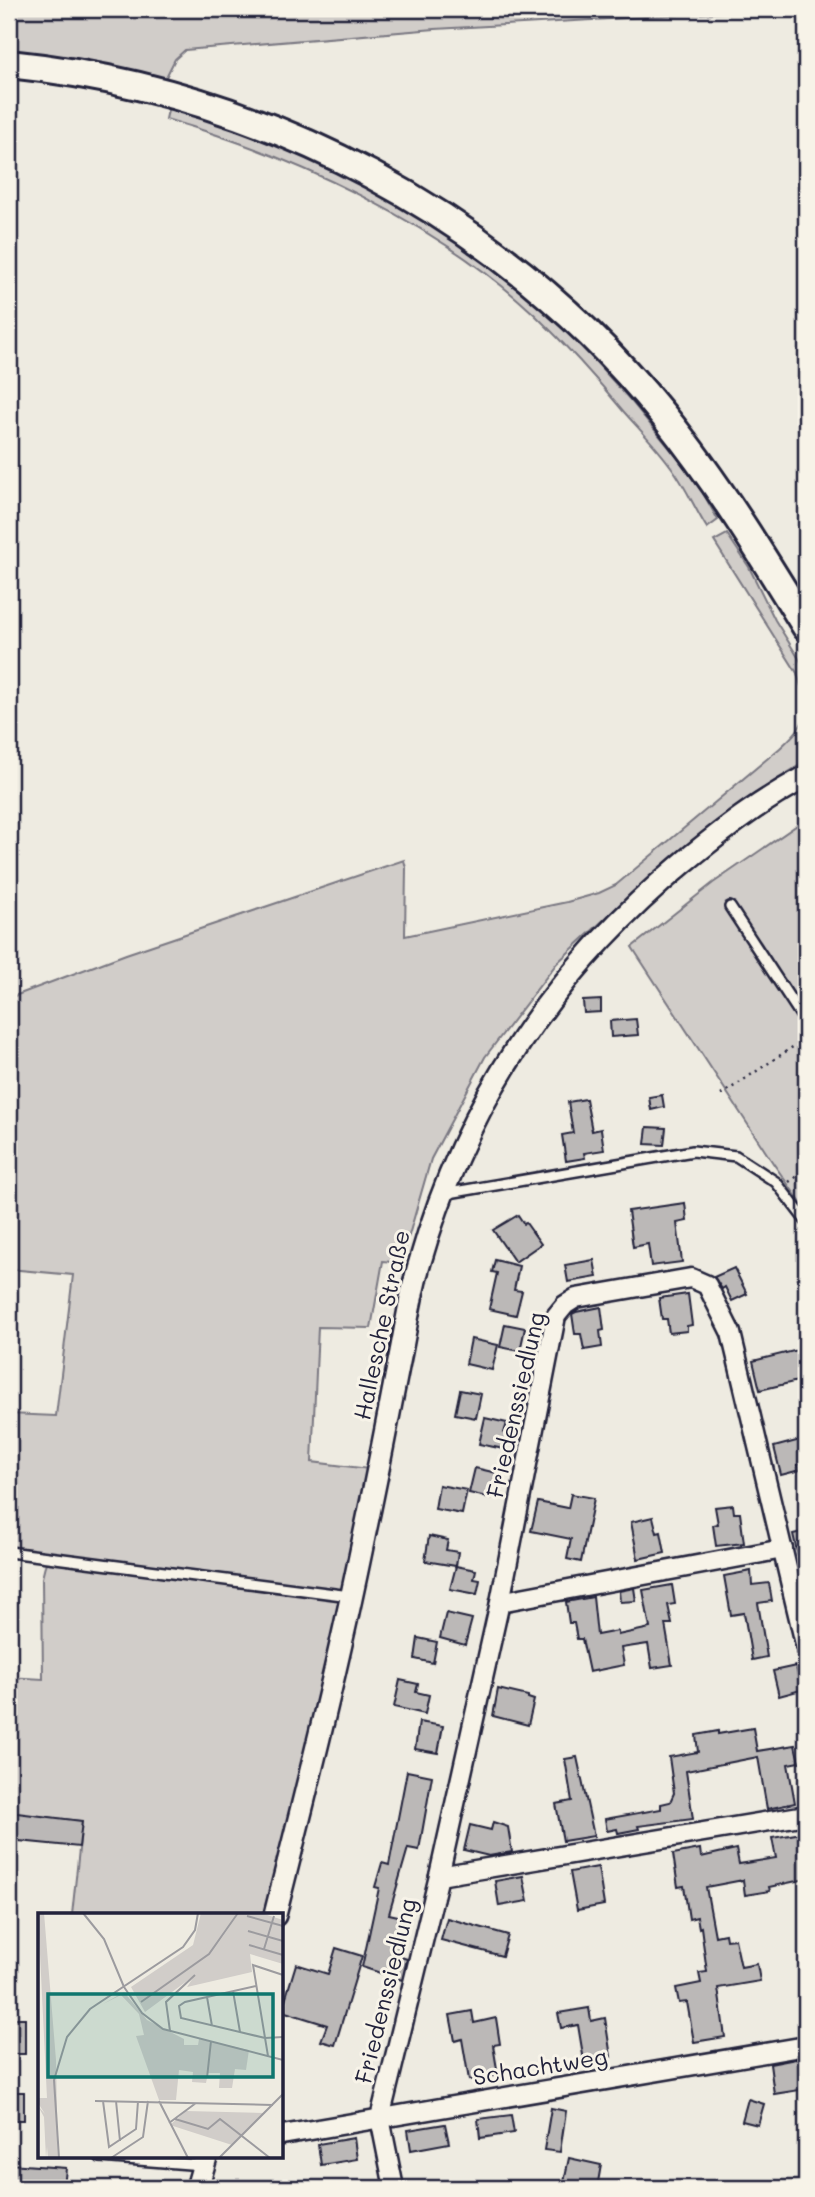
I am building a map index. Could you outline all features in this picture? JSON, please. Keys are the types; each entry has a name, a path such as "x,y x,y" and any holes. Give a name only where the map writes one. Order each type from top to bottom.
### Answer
{"main road":[{"path":"9,64 86,74 158,90 273,128 326,151 396,187 463,228 565,311 624,370 663,415 695,457 806,627"}],"street":[{"name":"Hallesche Straße","path":"276,1913 352,1596 419,1265 441,1195 474,1119 538,1015 589,951 622,916 739,817 806,777"},
{"name":"Friedenssiedlung","path":"380,2118 439,1876 500,1602 556,1316 565,1305 576,1298 691,1278 708,1285 731,1333 806,1648"},
{"path":"500,1602 783,1549"},
{"name":"Friedenssiedlung","path":"439,1876 806,1815"},
{"name":"Schachtweg","path":"284,2135 806,2046"},
{"path":"380,2118 394,2188"},
{"path":"197,2188 205,2161"}],"lane":[{"path":"730,907 806,1023"},
{"path":"441,1195 693,1152 736,1156 776,1182 806,1222"},
{"path":"9,1552 352,1596"},
{"path":"126,2158 205,2161"}],"path":[{"path":"721,1095 806,1038"},
{"path":"785,1185 806,1170"}],"shaded area":[{"path":"9,9 787,9 435,29 185,50 175,59 165,79 83,61 9,53"},
{"path":"173,106 248,130 393,198 495,266 577,341 632,402 677,457 703,493 718,520 707,528 677,475 655,446 558,338 495,281 453,250 361,196 264,152 166,119 168,110"},
{"path":"727,534 749,567 775,620 806,670 806,704 797,673 714,541"},
{"path":"806,710 806,761 743,801 661,867 557,963 485,1057 431,1159 401,1263 383,1261 371,1328 318,1327 312,1462 378,1470 274,1913 72,1913 82,1821 9,1813 9,1677 43,1679 42,1578 47,1558 9,1552 9,1414 56,1416 73,1275 9,1269 9,998 126,954 404,860 405,936 599,893 616,885 780,748 793,735"},
{"path":"806,819 806,1210 632,947 713,883"}],"building":[{"path":"601,1000 601,1012 584,1013 583,1001"},
{"path":"636,1019 638,1035 611,1037 610,1021"},
{"path":"662,1095 664,1107 651,1110 649,1097"},
{"path":"586,1099 592,1131 601,1129 604,1150 584,1153 585,1158 566,1161 562,1135 573,1133 568,1102"},
{"path":"647,1127 666,1128 664,1145 645,1144"},
{"path":"685,1203 687,1221 677,1223 682,1262 651,1266 648,1244 633,1247 628,1211"},
{"path":"518,1215 541,1244 515,1262 493,1230"},
{"path":"495,1260 519,1266 514,1290 522,1291 516,1315 489,1309 497,1273 492,1272"},
{"path":"594,1260 597,1277 568,1282 565,1265"},
{"path":"734,1268 747,1294 732,1301 725,1287 722,1289 714,1277"},
{"path":"688,1294 692,1325 687,1326 687,1331 669,1333 667,1319 662,1319 659,1298"},
{"path":"601,1307 604,1330 600,1331 602,1347 584,1350 581,1334 575,1334 572,1314"},
{"path":"505,1324 525,1328 520,1351 500,1347"},
{"path":"471,1339 498,1345 492,1370 466,1364"},
{"path":"806,1348 806,1362 802,1363 806,1379 760,1390 753,1361"},
{"path":"460,1390 481,1394 476,1418 455,1414"},
{"path":"485,1418 507,1423 504,1433 508,1433 504,1449 479,1444"},
{"path":"804,1439 806,1463 798,1465 800,1470 781,1475 774,1447"},
{"path":"475,1468 497,1473 491,1498 469,1493"},
{"path":"439,1485 467,1490 462,1514 435,1509"},
{"path":"571,1494 594,1498 581,1562 567,1559 571,1539 531,1531 538,1502 568,1508"},
{"path":"733,1505 734,1513 740,1513 744,1543 716,1546 713,1525 718,1524 715,1507"},
{"path":"653,1517 657,1533 661,1532 665,1553 638,1559 631,1522"},
{"path":"806,1531 806,1568 801,1569 793,1534"},
{"path":"429,1536 448,1540 446,1550 458,1552 456,1566 425,1561"},
{"path":"456,1566 476,1570 474,1579 480,1580 477,1594 450,1589"},
{"path":"751,1571 752,1585 769,1583 772,1601 758,1603 767,1657 752,1660 744,1613 731,1615 724,1576"},
{"path":"672,1585 675,1604 668,1605 672,1624 665,1624 672,1665 652,1668 648,1644 621,1648 624,1665 589,1672 582,1639 577,1639 574,1623 569,1623 566,1602 593,1597 597,1635 618,1631 618,1635 650,1628 643,1590"},
{"path":"634,1588 636,1601 620,1602 619,1591"},
{"path":"446,1613 472,1619 465,1645 440,1638"},
{"path":"418,1638 437,1642 433,1663 415,1659"},
{"path":"796,1666 801,1690 779,1696 773,1671"},
{"path":"400,1680 418,1684 416,1692 429,1695 425,1714 394,1707"},
{"path":"498,1689 534,1700 528,1725 493,1716"},
{"path":"419,1722 443,1726 438,1753 415,1749"},
{"path":"753,1728 757,1751 795,1745 799,1762 788,1764 795,1803 767,1809 758,1757 686,1771 693,1819 638,1826 639,1829 618,1833 617,1829 607,1831 605,1819 661,1809 661,1804 670,1802 674,1793 669,1757 698,1752 696,1735"},
{"path":"577,1757 594,1836 563,1841 556,1804 572,1801 565,1759"},
{"path":"407,1771 432,1776 419,1850 408,1848 389,1914 407,1918 398,1956 407,1959 402,1980 362,1967 379,1888 375,1887 382,1863 389,1865"},
{"path":"9,1812 82,1821 79,1847 9,1840"},
{"path":"493,1822 508,1827 512,1852 489,1856 464,1850 470,1825 491,1830"},
{"path":"802,1833 806,1879 769,1887 770,1891 745,1895 743,1880 706,1887 715,1936 725,1934 726,1940 735,1939 741,1967 757,1964 760,1981 718,1988 725,2037 694,2042 687,2002 679,2003 676,1988 701,1983 699,1973 707,1972 701,1927 699,1928 697,1917 689,1919 684,1886 678,1887 673,1854 700,1849 701,1857 736,1849 739,1864 776,1858 772,1838"},
{"path":"598,1867 604,1905 577,1910 570,1872"},
{"path":"523,1876 528,1901 499,1906 495,1881"},
{"path":"447,1918 508,1935 502,1956 441,1940"},
{"path":"336,1948 362,1956 335,2045 321,2041 327,2025 284,2012 296,1964 328,1974"},
{"path":"589,2008 591,2021 605,2018 611,2057 584,2061 578,2025 561,2028 558,2013"},
{"path":"472,2011 474,2023 496,2018 500,2044 493,2045 498,2075 469,2080 462,2039 455,2041 450,2015"},
{"path":"9,2018 25,2018 25,2054 9,2054"},
{"path":"806,2057 806,2089 774,2094 770,2064"},
{"path":"9,2092 24,2092 24,2120 9,2120"},
{"path":"748,2099 764,2104 758,2125 742,2121"},
{"path":"551,2108 566,2111 560,2152 544,2150"},
{"path":"511,2115 514,2133 480,2138 478,2119"},
{"path":"445,2124 449,2143 411,2150 408,2130"},
{"path":"354,2138 357,2159 321,2165 318,2144"},
{"path":"569,2158 601,2165 597,2188 564,2181"},
{"path":"9,2164 66,2168 64,2188 9,2188"}]}
